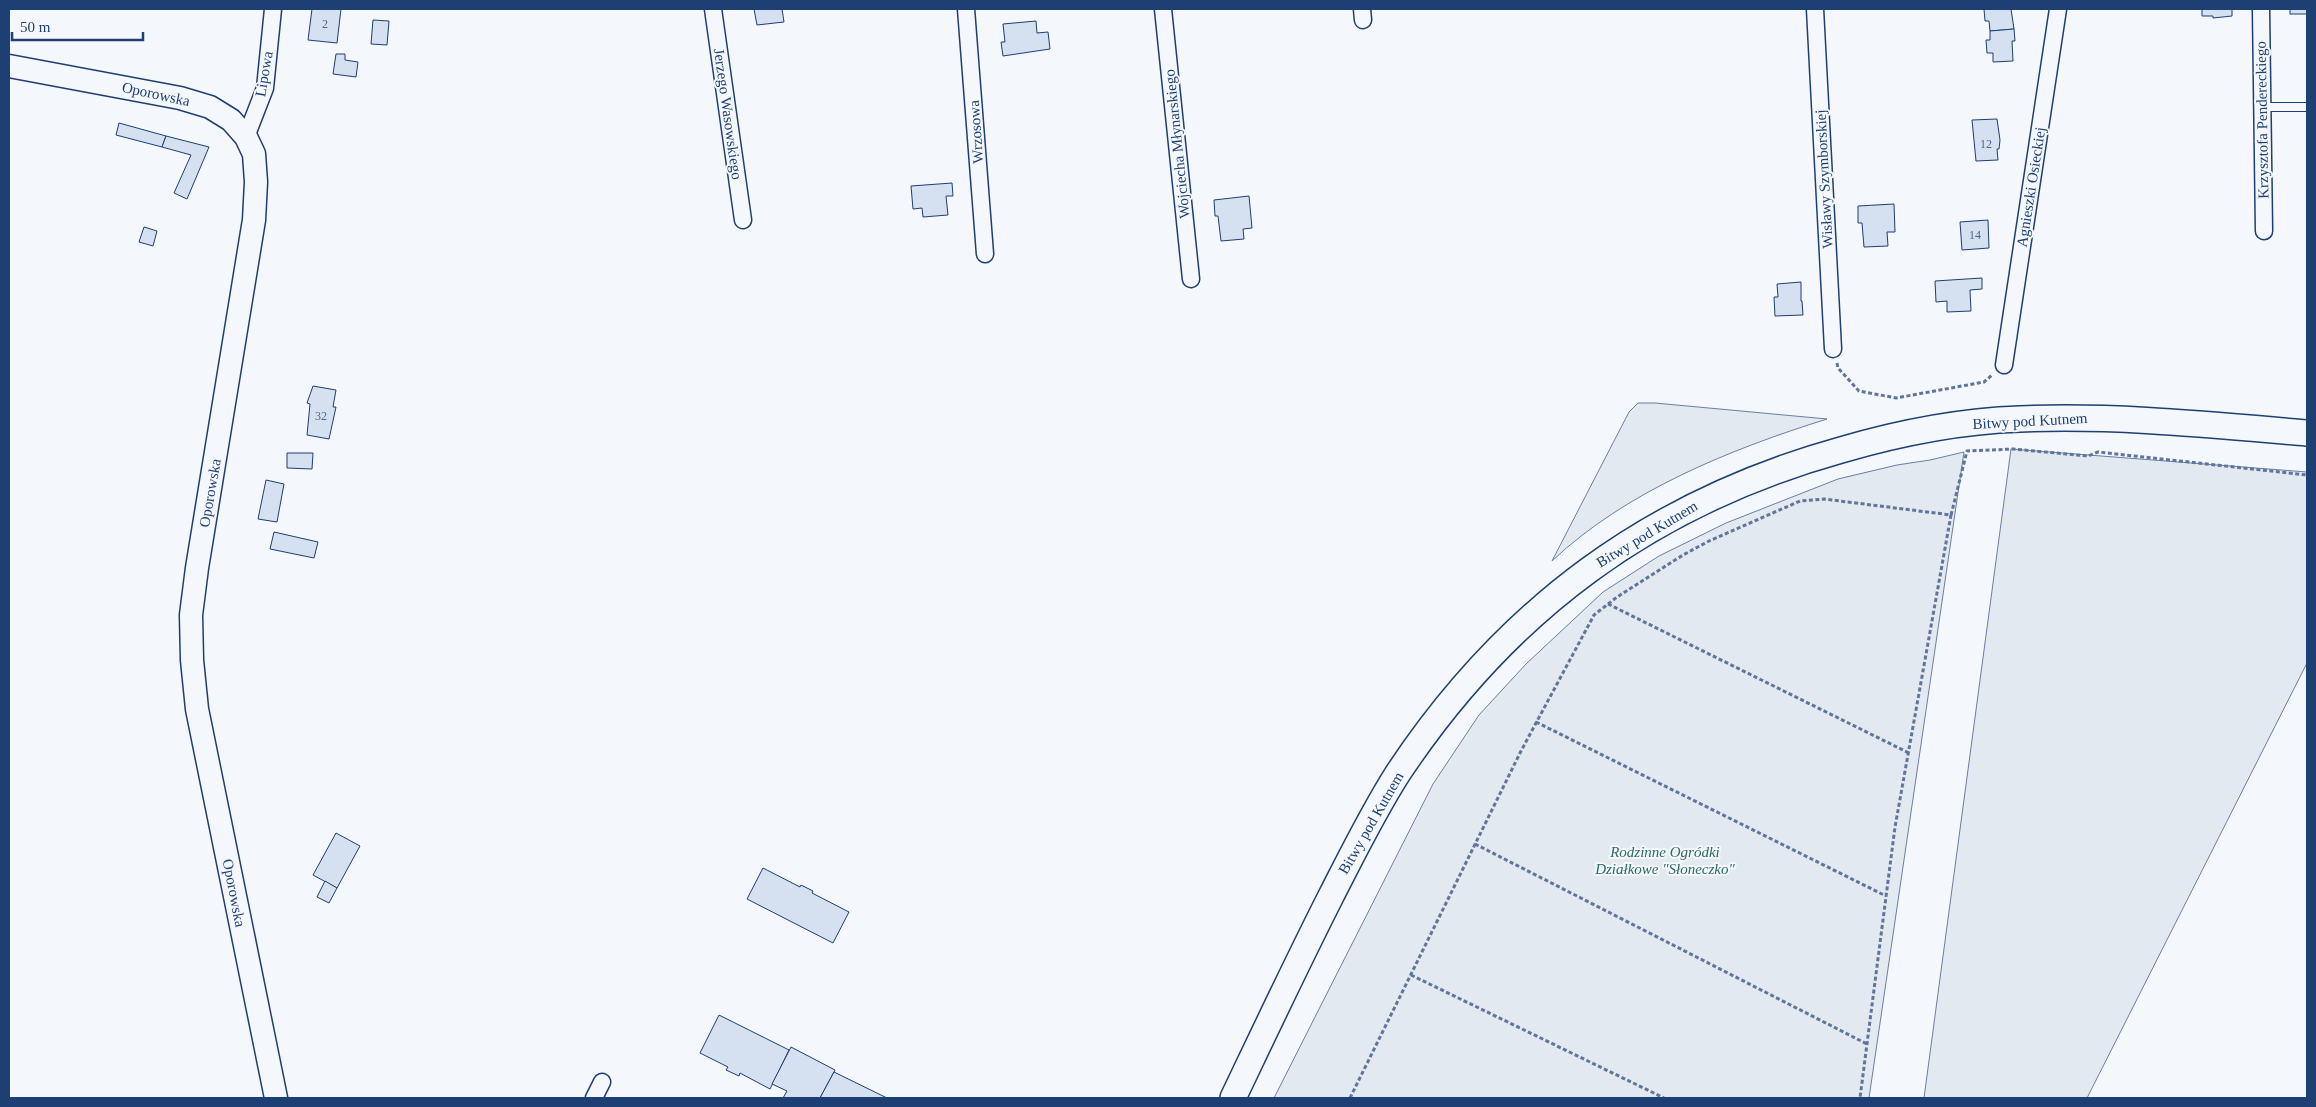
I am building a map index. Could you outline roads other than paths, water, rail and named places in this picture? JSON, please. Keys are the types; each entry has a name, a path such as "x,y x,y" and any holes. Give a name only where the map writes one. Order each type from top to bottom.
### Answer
{"main road":[{"name":"Bitwy pod Kutnem","path":"1233,1098 1338,882 1370,821 1398,774 1461,690 1497,650 1542,607 1626,542 1711,496 1754,478 1815,457 1871,441 1945,426 2018,419 2116,418 2307,433"}],"street":[{"name":"Lipowa","path":"246,137 265,88 273,9"},
{"name":"Jerzego Wasowskiego","path":"713,9 744,220"},
{"name":"Wrzosowa","path":"966,9 985,254"},
{"name":"Wojciecha Młynarskiego","path":"1163,9 1191,279"},
{"name":"Wisławy Szymborskiej","path":"1815,9 1832,348"},
{"name":"Agnieszki Osieckiej","path":"2004,365 2058,9"},
{"name":"Krzysztofa Pendereckiego","path":"2261,9 2264,232"},
{"name":"Oporowska","path":"9,66 180,98 210,107 231,120 246,137 254,154 256,182 254,220 197,568 191,615 192,660 197,708 276,1098"},
{"path":"594,1098 602,1082"}],"lane":[{"path":"2262,107 2307,106"}],"park label":[{"name":"Rodzinne Ogródki Działkowe \"Słoneczko\"","path":"1665,860"}]}
